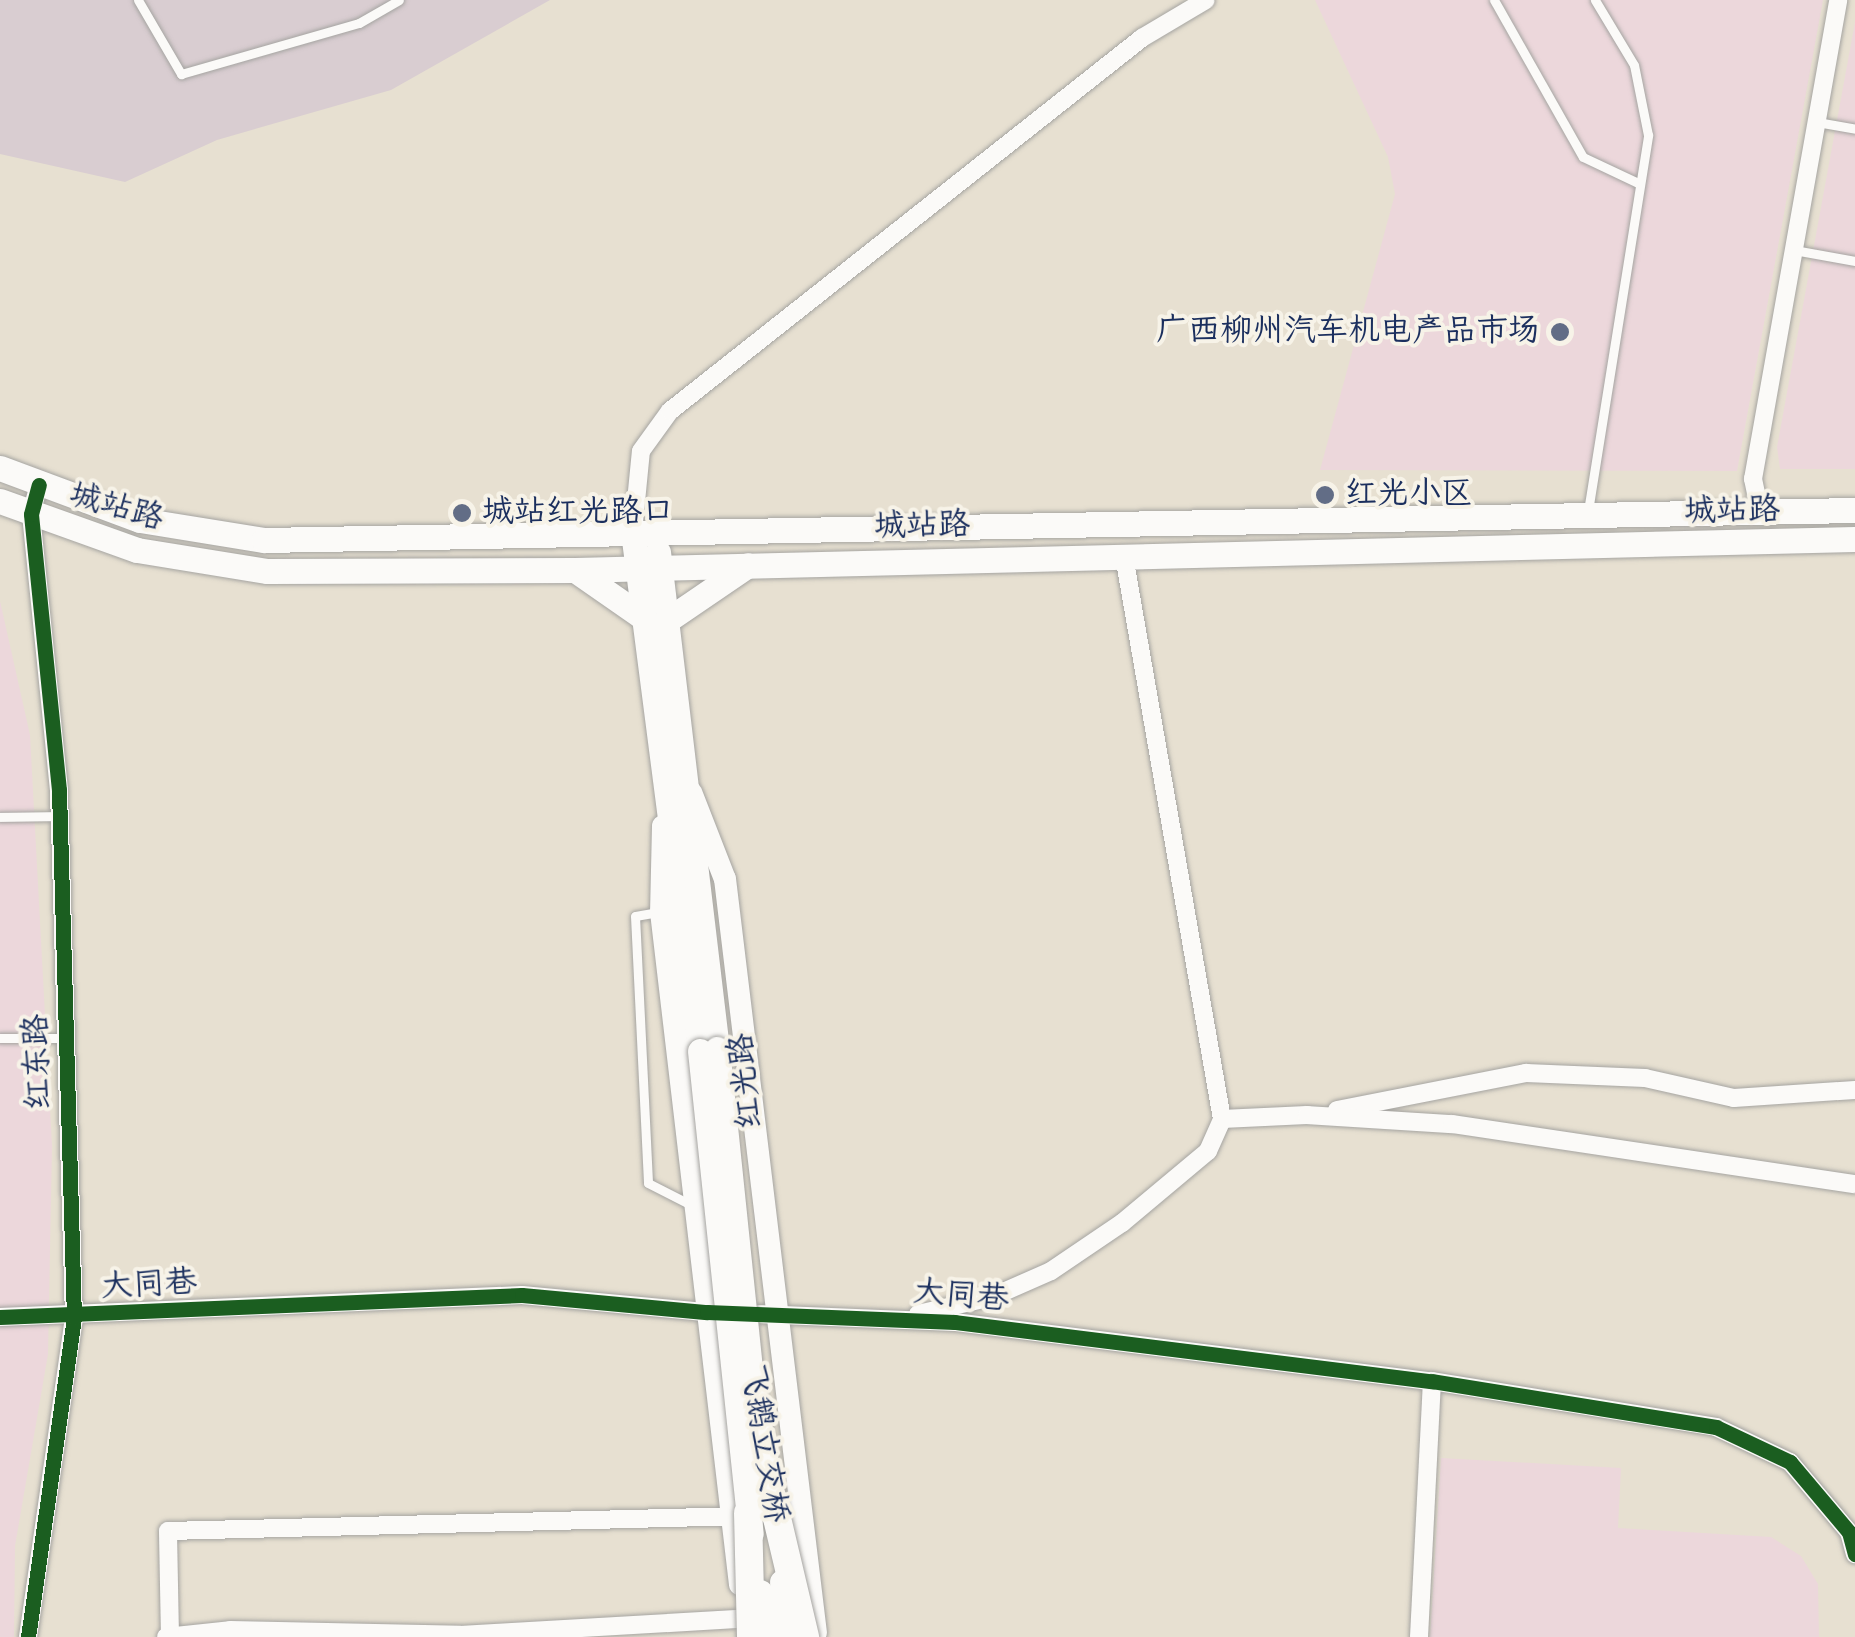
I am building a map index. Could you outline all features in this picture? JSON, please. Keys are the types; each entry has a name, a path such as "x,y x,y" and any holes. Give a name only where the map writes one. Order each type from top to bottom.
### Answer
{"main road":[{"name":"城站路","path":"0,468 140,520 264,540 1855,510"},
{"name":"城站路","path":"0,501 137,550 267,571 576,570 1855,539"},
{"name":"红光路","path":"644,532 674,776"},
{"path":"576,570 655,619 748,566"},
{"name":"飞鹅立交桥","path":"674,776 751,1377 772,1498 789,1637"},
{"name":"飞鹅立交桥","path":"708,1050 738,1515 766,1637"},
{"path":"772,1498 812,1630"},
{"path":"738,1515 748,1631"}],"street":[{"path":"644,532 641,451 670,412 1126,50 1206,0"},
{"path":"1760,512 1753,479 1838,0"},
{"name":"红东路","path":"28,1637 74,1318 59,816 31,514 39,485"},
{"path":"893,1320 992,1297 1051,1271 1122,1223 1208,1151 1222,1120 1124,556"},
{"name":"红光路","path":"674,776 661,912 694,1206 738,1515"},
{"name":"红光路","path":"674,776 725,879 812,1630"},
{"path":"1307,1115 1526,1073 1645,1078 1734,1098 1855,1090"},
{"path":"1222,1120 1307,1115 1452,1124 1855,1184"},
{"name":"大同巷","path":"0,1317 74,1318 522,1295 708,1312 955,1322 1432,1381 1716,1427 1790,1462 1848,1532 1855,1554"},
{"path":"1420,1637 1432,1381"},
{"path":"798,1515 168,1531 168,1637 230,1630 460,1634 812,1630"}],"lane":[{"path":"138,0 181,74 360,23 399,0"},
{"path":"1494,0 1583,158 1640,184"},
{"path":"1587,515 1648,135 1634,65 1595,0"},
{"path":"1816,122 1855,129"},
{"path":"1794,250 1855,261"},
{"path":"0,817 59,816"},
{"path":"661,912 635,916 648,1183 694,1206"},
{"path":"0,1038 66,1038"}],"shaded area":[{"path":"0,0 550,0 391,90 217,140 125,182 0,154"},
{"name":"广西柳州汽车机电产品市场","path":"1315,0 1823,0 1737,471 1320,470 1395,194 1388,157"},
{"path":"1855,22 1855,469 1780,469 1777,447"},
{"path":"0,601 30,735 52,1146 48,1354 15,1546 14,1637 0,1637"},
{"path":"1441,1458 1621,1468 1618,1528 1771,1537 1801,1556 1818,1584 1819,1637 1430,1637"}],"cycle path":[{"path":"28,1637 74,1318 59,790 31,514 39,485"},
{"path":"0,1317 522,1295 707,1312 955,1322 1432,1381 1716,1427 1790,1462 1849,1532 1855,1554"}],"place":[{"name":"广西柳州汽车机电产品市场","path":"1560,332"},
{"name":"红光小区","path":"1325,495"},
{"name":"城站红光路口","path":"462,513"}]}
